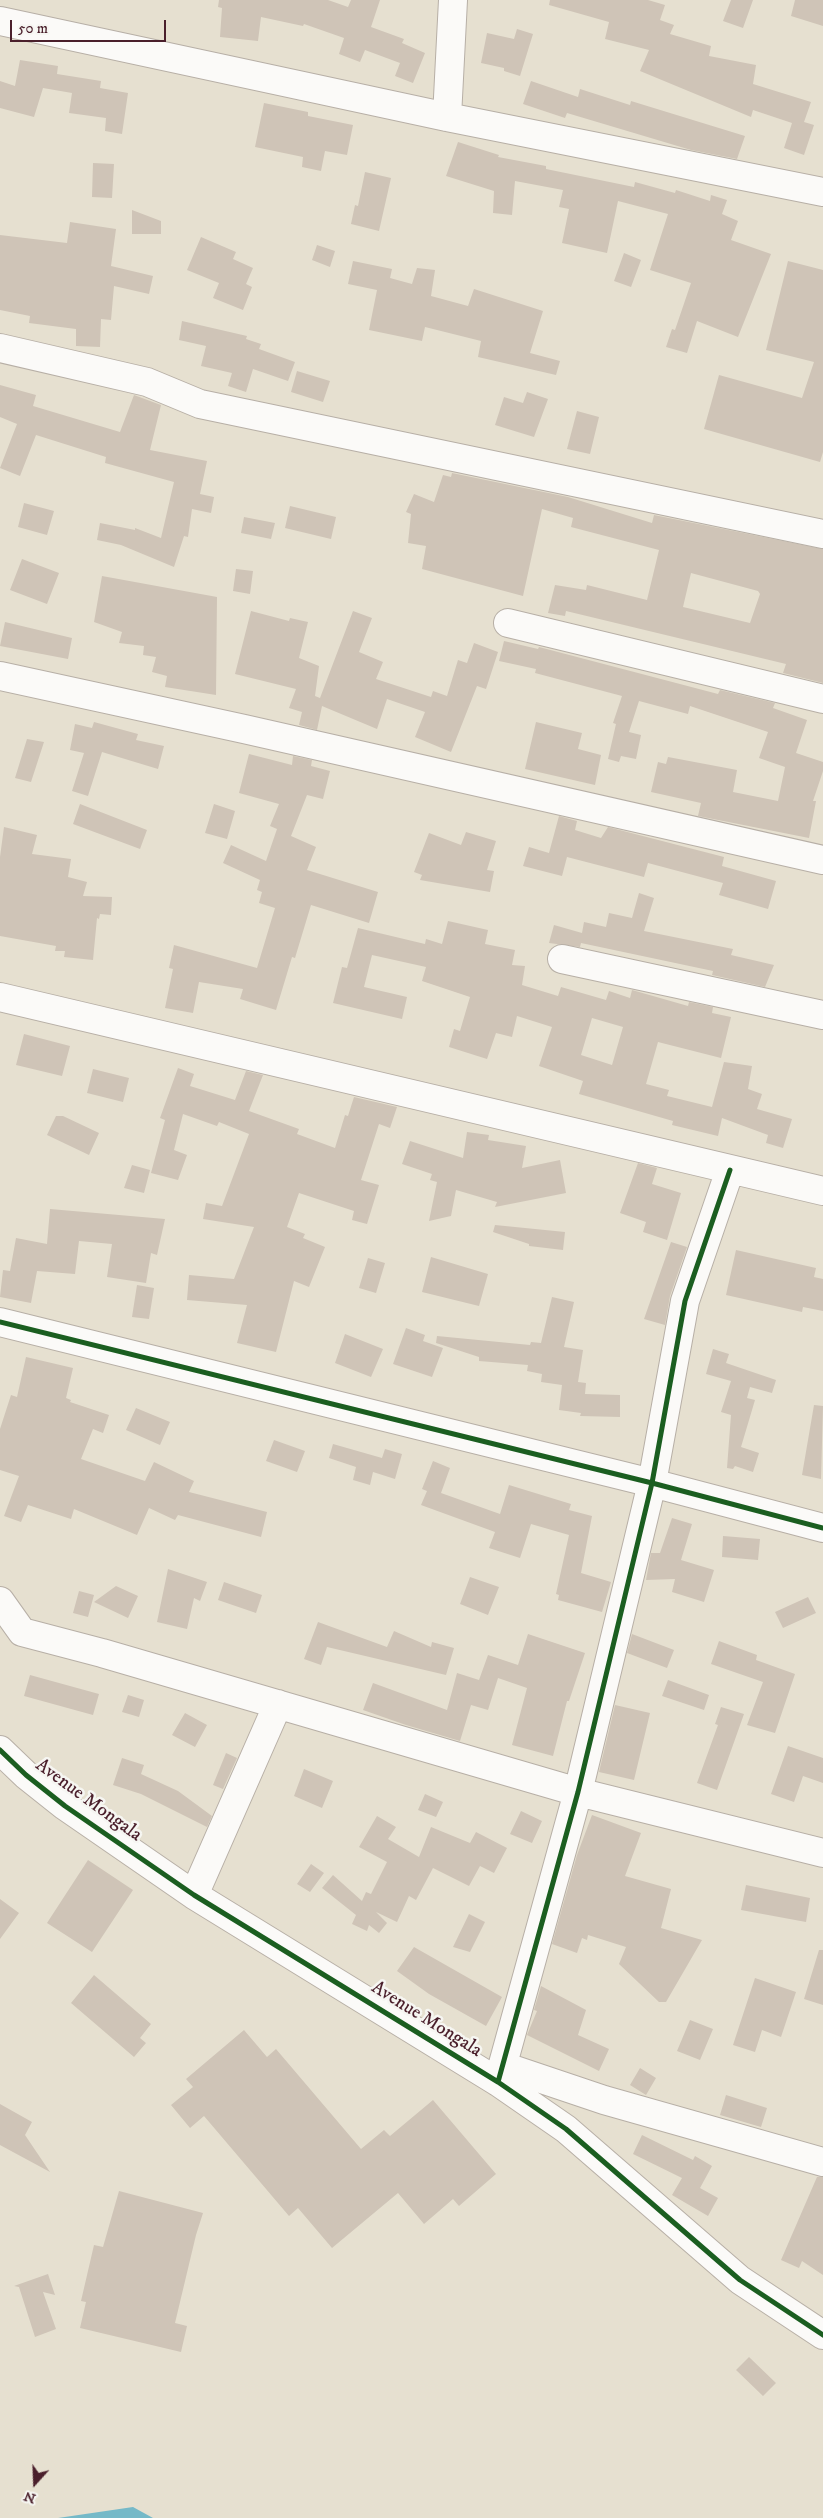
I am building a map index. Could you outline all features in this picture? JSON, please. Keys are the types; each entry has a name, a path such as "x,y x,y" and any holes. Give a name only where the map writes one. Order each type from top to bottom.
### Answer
{"street":[{"path":"447,117 453,0"},
{"path":"0,21 447,117 823,192"},
{"path":"0,348 147,382 200,404 823,534"},
{"path":"508,623 823,699"},
{"path":"0,677 254,731 818,859"},
{"path":"562,959 823,1015"},
{"path":"0,996 823,1191"},
{"path":"730,1170 685,1301 652,1483 578,1792 500,2074 604,2100 823,2162"},
{"path":"0,1322 652,1483 823,1528"},
{"path":"0,1601 22,1632 278,1704 578,1792 823,1853"},
{"path":"194,1895 278,1704"},
{"name":"Avenue Mongala","path":"0,1750 26,1775 64,1806 194,1895 500,2074 740,2280 823,2336"}],"water":[{"path":"133,2507 153,2518 58,2518"}],"building":[{"path":"219,0 328,0 348,7 351,0 380,0 371,27 404,39 402,43 425,53 413,83 395,76 400,63 365,50 360,62 339,54 344,38 304,24 303,26 261,17 258,41 220,37 222,8 218,7"},
{"path":"550,0 648,0 665,5 660,20 674,25 670,34 711,46 709,56 756,65 753,84 811,102 804,122 814,125 804,155 784,148 792,123 753,110 751,117 640,71 649,50 605,39 609,22 549,5"},
{"path":"731,0 753,0 743,28 723,21"},
{"path":"795,0 823,0 823,26 791,16"},
{"path":"517,29 533,34 520,76 504,71 504,68 481,63 487,33 514,39"},
{"path":"20,60 58,66 57,74 101,81 100,88 128,93 122,134 105,131 106,118 69,113 72,93 43,88 34,117 0,108 0,81 15,86"},
{"path":"531,81 578,97 580,89 630,105 631,101 745,136 737,159 691,150 567,113 565,118 523,104"},
{"path":"264,103 308,112 308,116 353,125 347,155 325,151 321,171 302,167 303,157 255,147"},
{"path":"458,142 499,155 498,157 546,166 546,169 634,187 635,182 675,193 676,190 710,201 711,195 727,200 722,214 738,221 731,240 771,254 738,337 697,321 687,353 666,347 672,329 675,330 691,283 650,270 668,214 618,201 607,253 562,243 569,209 559,207 563,190 515,181 512,215 493,213 494,191 446,176"},
{"path":"93,163 114,164 112,198 92,197"},
{"path":"365,172 391,178 379,231 351,224 355,205 358,206"},
{"path":"132,210 161,221 161,234 132,234"},
{"path":"70,222 116,229 111,266 153,276 149,294 114,286 111,320 101,319 100,347 76,346 76,329 29,323 30,316 0,310 0,235 67,243"},
{"path":"201,237 236,252 233,259 253,268 246,284 252,287 243,310 213,298 219,283 187,270"},
{"path":"317,245 335,251 330,267 312,260"},
{"path":"624,253 641,260 631,287 614,281"},
{"path":"353,261 392,269 390,278 412,284 417,268 435,270 431,296 468,306 474,289 543,311 530,353 560,361 556,375 478,357 481,341 425,327 422,341 369,330 377,290 348,284"},
{"path":"788,261 823,270 823,452 820,462 704,429 719,375 802,398 814,362 766,350"},
{"path":"182,321 247,336 246,339 261,344 259,349 295,362 288,381 253,369 246,392 228,386 232,373 201,366 206,346 179,340"},
{"path":"297,371 330,381 323,402 291,392"},
{"path":"0,385 36,395 33,406 120,432 134,395 161,405 150,450 207,461 200,494 214,497 211,513 192,509 188,537 184,536 174,567 121,545 97,540 100,523 135,530 135,528 161,538 174,482 105,463 106,457 36,435 20,476 0,468 17,424 0,417"},
{"path":"527,392 548,399 534,437 495,425 504,397 523,403"},
{"path":"577,411 599,417 590,454 567,449"},
{"path":"452,473 568,497 652,523 654,515 823,549 823,683 783,673 786,664 566,611 565,616 548,613 555,585 586,590 587,585 647,600 659,550 571,527 573,518 542,509 523,596 422,569 426,546 408,543 411,514 406,512 414,494 434,502 443,475 451,477","holes":["691,573 758,591 760,594 750,623 683,607"]},
{"path":"24,503 54,511 47,535 18,527"},
{"path":"290,506 336,517 331,539 285,528"},
{"path":"244,517 275,523 271,539 241,533"},
{"path":"22,559 59,573 47,604 10,590"},
{"path":"236,569 253,571 250,594 233,591"},
{"path":"102,576 217,597 216,695 165,687 167,676 152,672 156,657 143,655 144,646 119,643 122,632 94,622"},
{"path":"251,611 289,621 290,618 308,622 299,658 319,666 315,696 320,698 353,611 372,618 359,652 383,662 376,679 431,697 433,691 447,696 458,660 467,663 474,643 498,652 486,689 477,686 451,752 415,737 425,712 387,699 377,729 322,706 317,730 299,725 302,712 289,708 296,689 235,674"},
{"path":"5,622 72,638 68,659 0,646"},
{"path":"504,641 538,649 539,647 718,694 720,690 775,703 773,708 807,720 796,753 823,762 823,771 813,801 816,801 809,838 698,816 701,803 651,792 658,762 666,764 668,757 737,770 733,792 778,801 785,767 759,758 768,732 690,706 688,714 639,701 629,732 641,735 636,759 621,756 619,762 608,759 616,724 613,723 622,696 535,673 536,669 499,661"},
{"path":"94,722 138,734 136,740 164,746 158,769 102,752 88,796 72,791 84,753 70,750 75,724 92,728"},
{"path":"536,722 582,733 578,749 601,755 595,785 525,769"},
{"path":"27,739 44,742 31,782 15,778"},
{"path":"249,754 292,765 293,756 312,760 311,766 330,771 323,799 307,795 291,836 316,847 307,870 378,892 369,923 311,905 295,958 292,957 276,1010 240,999 243,989 199,982 193,1013 165,1008 173,969 169,968 174,945 257,968 275,908 259,903 262,892 257,890 260,880 223,863 231,845 266,861 277,829 270,826 279,804 239,793"},
{"path":"80,804 147,830 140,849 73,824"},
{"path":"214,804 235,811 227,839 205,833"},
{"path":"559,816 577,821 575,830 601,838 608,827 724,857 722,866 776,881 768,909 719,895 723,883 648,863 644,877 567,857 562,876 523,866 529,847 549,853"},
{"path":"4,827 37,835 32,854 71,859 68,877 87,882 83,896 112,897 111,915 100,914 99,919 97,918 93,960 64,957 65,951 55,951 56,946 0,936 0,857"},
{"path":"466,832 496,841 487,870 494,871 490,892 420,880 422,875 414,872 429,833 461,845"},
{"path":"639,893 654,898 644,931 733,949 731,955 774,965 765,987 712,975 713,971 581,943 580,947 549,943 554,925 582,933 584,922 606,927 609,913 632,918"},
{"path":"448,921 488,930 485,944 515,950 512,965 525,966 522,985 558,996 561,987 606,1000 609,991 630,998 632,990 688,1006 689,1002 713,1007 712,1013 731,1017 721,1058 658,1042 646,1084 669,1090 667,1096 712,1107 724,1062 752,1066 748,1089 762,1094 757,1109 792,1119 783,1148 766,1143 768,1135 722,1118 718,1136 672,1125 673,1121 579,1094 583,1081 539,1066 552,1027 517,1016 512,1037 496,1033 487,1059 449,1047 454,1029 460,1031 470,997 422,981 426,967 372,955 364,987 407,997 402,1019 333,1003 342,967 347,968 358,928 425,944 426,939 442,944","holes":["592,1018 623,1027 612,1065 581,1055"]},
{"path":"24,1034 70,1046 62,1076 16,1065"},
{"path":"178,1068 194,1074 190,1086 235,1100 246,1071 263,1075 249,1111 299,1129 297,1134 335,1148 345,1115 348,1116 354,1097 397,1107 390,1128 379,1124 361,1180 379,1185 367,1224 352,1220 354,1211 299,1193 287,1227 305,1234 303,1238 325,1247 309,1287 294,1281 276,1352 237,1343 247,1305 187,1300 189,1275 234,1279 254,1227 203,1219 206,1203 222,1206 249,1134 219,1122 217,1126 183,1114 174,1150 187,1155 178,1180 151,1173 165,1120 160,1118"},
{"path":"93,1069 129,1078 123,1102 87,1093"},
{"path":"56,1116 63,1116 99,1133 89,1155 47,1135"},
{"path":"467,1132 489,1135 488,1140 526,1146 522,1168 560,1160 566,1193 495,1207 497,1202 456,1190 451,1216 429,1221 437,1182 430,1180 432,1174 402,1164 410,1141 463,1158"},
{"path":"638,1163 657,1168 652,1184 681,1193 667,1240 643,1232 646,1222 620,1213"},
{"path":"132,1165 150,1170 144,1193 124,1188"},
{"path":"50,1209 165,1219 157,1255 151,1253 146,1283 107,1277 112,1244 79,1241 75,1274 37,1271 31,1303 0,1297 3,1270 10,1271 16,1238 47,1244"},
{"path":"495,1225 565,1232 563,1250 529,1246 529,1244 493,1232"},
{"path":"671,1242 687,1247 670,1296 665,1325 644,1319"},
{"path":"736,1250 816,1268 814,1277 823,1279 823,1311 803,1307 802,1312 726,1295"},
{"path":"431,1257 488,1274 479,1306 422,1292"},
{"path":"368,1258 385,1263 376,1293 359,1288"},
{"path":"137,1285 154,1288 149,1319 132,1317"},
{"path":"552,1297 574,1302 564,1347 583,1350 578,1382 586,1383 585,1394 620,1395 620,1417 580,1416 581,1413 559,1410 562,1385 541,1382 542,1374 527,1371 528,1365 479,1361 479,1357 436,1343 437,1336 530,1345 531,1342 541,1343"},
{"path":"406,1328 425,1335 423,1341 443,1348 432,1377 393,1364"},
{"path":"345,1334 383,1349 371,1377 335,1363"},
{"path":"713,1349 729,1354 726,1363 776,1380 772,1393 750,1387 747,1398 755,1400 741,1447 759,1453 753,1472 735,1466 733,1469 727,1468 731,1415 721,1412 731,1381 706,1374"},
{"path":"26,1357 73,1368 66,1398 71,1400 70,1402 109,1415 103,1433 93,1429 81,1459 145,1481 154,1462 194,1481 189,1492 267,1512 261,1537 178,1515 175,1520 149,1508 137,1535 74,1509 71,1519 28,1505 21,1522 4,1516 19,1476 0,1470 0,1429 11,1395 17,1397"},
{"path":"814,1405 823,1406 821,1479 802,1475"},
{"path":"136,1408 170,1422 160,1445 126,1430"},
{"path":"274,1440 305,1451 297,1472 266,1461"},
{"path":"333,1444 382,1458 385,1449 402,1454 395,1479 373,1472 370,1485 353,1480 356,1467 329,1458"},
{"path":"433,1461 450,1468 441,1493 500,1514 509,1485 571,1504 569,1510 592,1516 581,1573 611,1582 602,1612 558,1600 559,1595 556,1594 569,1535 531,1524 520,1558 489,1548 495,1532 421,1505 427,1491 422,1489"},
{"path":"672,1518 692,1524 681,1560 714,1570 704,1602 672,1592 675,1579 646,1580 651,1553 660,1553"},
{"path":"723,1536 760,1539 758,1560 722,1557"},
{"path":"168,1569 207,1582 200,1601 194,1598 187,1629 157,1622"},
{"path":"470,1577 499,1587 488,1615 460,1604"},
{"path":"224,1582 262,1595 256,1613 218,1600"},
{"path":"116,1586 138,1596 128,1618 94,1602"},
{"path":"79,1591 94,1595 88,1617 73,1613"},
{"path":"808,1597 816,1613 783,1628 775,1612"},
{"path":"318,1622 387,1647 394,1631 431,1647 432,1642 454,1648 446,1675 327,1647 321,1665 304,1659"},
{"path":"528,1634 585,1653 569,1701 567,1701 553,1756 512,1745 527,1688 498,1678 488,1710 471,1705 460,1741 363,1710 373,1683 447,1710 457,1673 479,1680 488,1655 518,1665"},
{"path":"632,1634 674,1650 667,1668 627,1653"},
{"path":"719,1641 757,1655 756,1660 795,1674 775,1733 747,1725 763,1682 711,1664"},
{"path":"30,1675 99,1694 93,1715 24,1696"},
{"path":"668,1680 709,1695 704,1710 662,1696"},
{"path":"128,1695 144,1700 139,1717 122,1712"},
{"path":"615,1705 650,1713 634,1780 599,1772"},
{"path":"721,1707 744,1714 717,1790 697,1783 718,1725 715,1724"},
{"path":"185,1713 207,1725 195,1747 172,1735"},
{"path":"788,1746 823,1758 823,1783 803,1776 794,1802 771,1794"},
{"path":"226,1753 237,1758 223,1789 213,1785"},
{"path":"122,1758 144,1765 141,1774 178,1791 212,1816 207,1827 141,1794 113,1785"},
{"path":"304,1769 333,1781 322,1808 294,1796"},
{"path":"425,1794 443,1802 436,1817 418,1810"},
{"path":"521,1811 542,1821 532,1843 510,1834"},
{"path":"592,1815 641,1833 625,1876 671,1889 661,1928 702,1940 666,2002 659,2002 619,1964 626,1947 588,1935 587,1940 582,1938 577,1953 552,1944 577,1855"},
{"path":"377,1816 396,1827 388,1839 419,1857 431,1827 470,1843 476,1832 507,1848 494,1873 480,1866 469,1886 433,1868 416,1900 409,1896 397,1922 376,1912 387,1923 379,1933 369,1925 367,1931 352,1924 356,1915 322,1888 333,1875 362,1901 366,1892 371,1894 387,1862 359,1847"},
{"path":"88,1860 133,1890 92,1952 47,1923"},
{"path":"311,1864 324,1873 310,1892 297,1884"},
{"path":"746,1885 810,1898 806,1922 741,1910"},
{"path":"0,1899 19,1913 0,1939"},
{"path":"469,1914 485,1922 470,1952 453,1947"},
{"path":"414,1947 502,1997 486,2026 429,1994 397,1971"},
{"path":"819,1950 823,1950 823,2005 804,1999"},
{"path":"94,1975 151,2024 140,2038 146,2043 134,2057 71,2003"},
{"path":"755,1978 796,1992 781,2037 762,2030 755,2052 733,2045"},
{"path":"541,1986 586,2010 578,2035 609,2049 599,2071 527,2035 537,2011 534,2010"},
{"path":"690,2020 713,2029 700,2060 677,2051"},
{"path":"244,2030 267,2057 276,2049 361,2149 384,2130 390,2136 433,2100 496,2174 459,2206 453,2199 424,2224 398,2193 332,2248 298,2208 289,2216 204,2116 190,2128 171,2105 193,2087 186,2079"},
{"path":"640,2068 656,2078 646,2095 630,2085"},
{"path":"726,2095 767,2108 761,2127 720,2115"},
{"path":"0,2104 32,2122 25,2135 50,2172 0,2145"},
{"path":"642,2135 693,2160 695,2156 712,2166 700,2188 718,2198 708,2216 672,2195 682,2178 633,2154"},
{"path":"817,2177 823,2177 823,2275 802,2261 799,2268 781,2260"},
{"path":"119,2191 203,2213 175,2323 187,2326 181,2352 80,2328 86,2302 81,2301 94,2245 103,2247"},
{"path":"48,2274 55,2295 43,2292 56,2329 35,2337 19,2287 14,2286"},
{"path":"749,2357 776,2383 763,2396 736,2370"}],"cycle path":[{"path":"498,2082 578,1792 652,1483 685,1301 730,1170"},
{"path":"0,1322 652,1483 823,1528"},
{"path":"0,1750 26,1775 65,1806 194,1895 498,2082 566,2129 740,2280 823,2335"}]}
